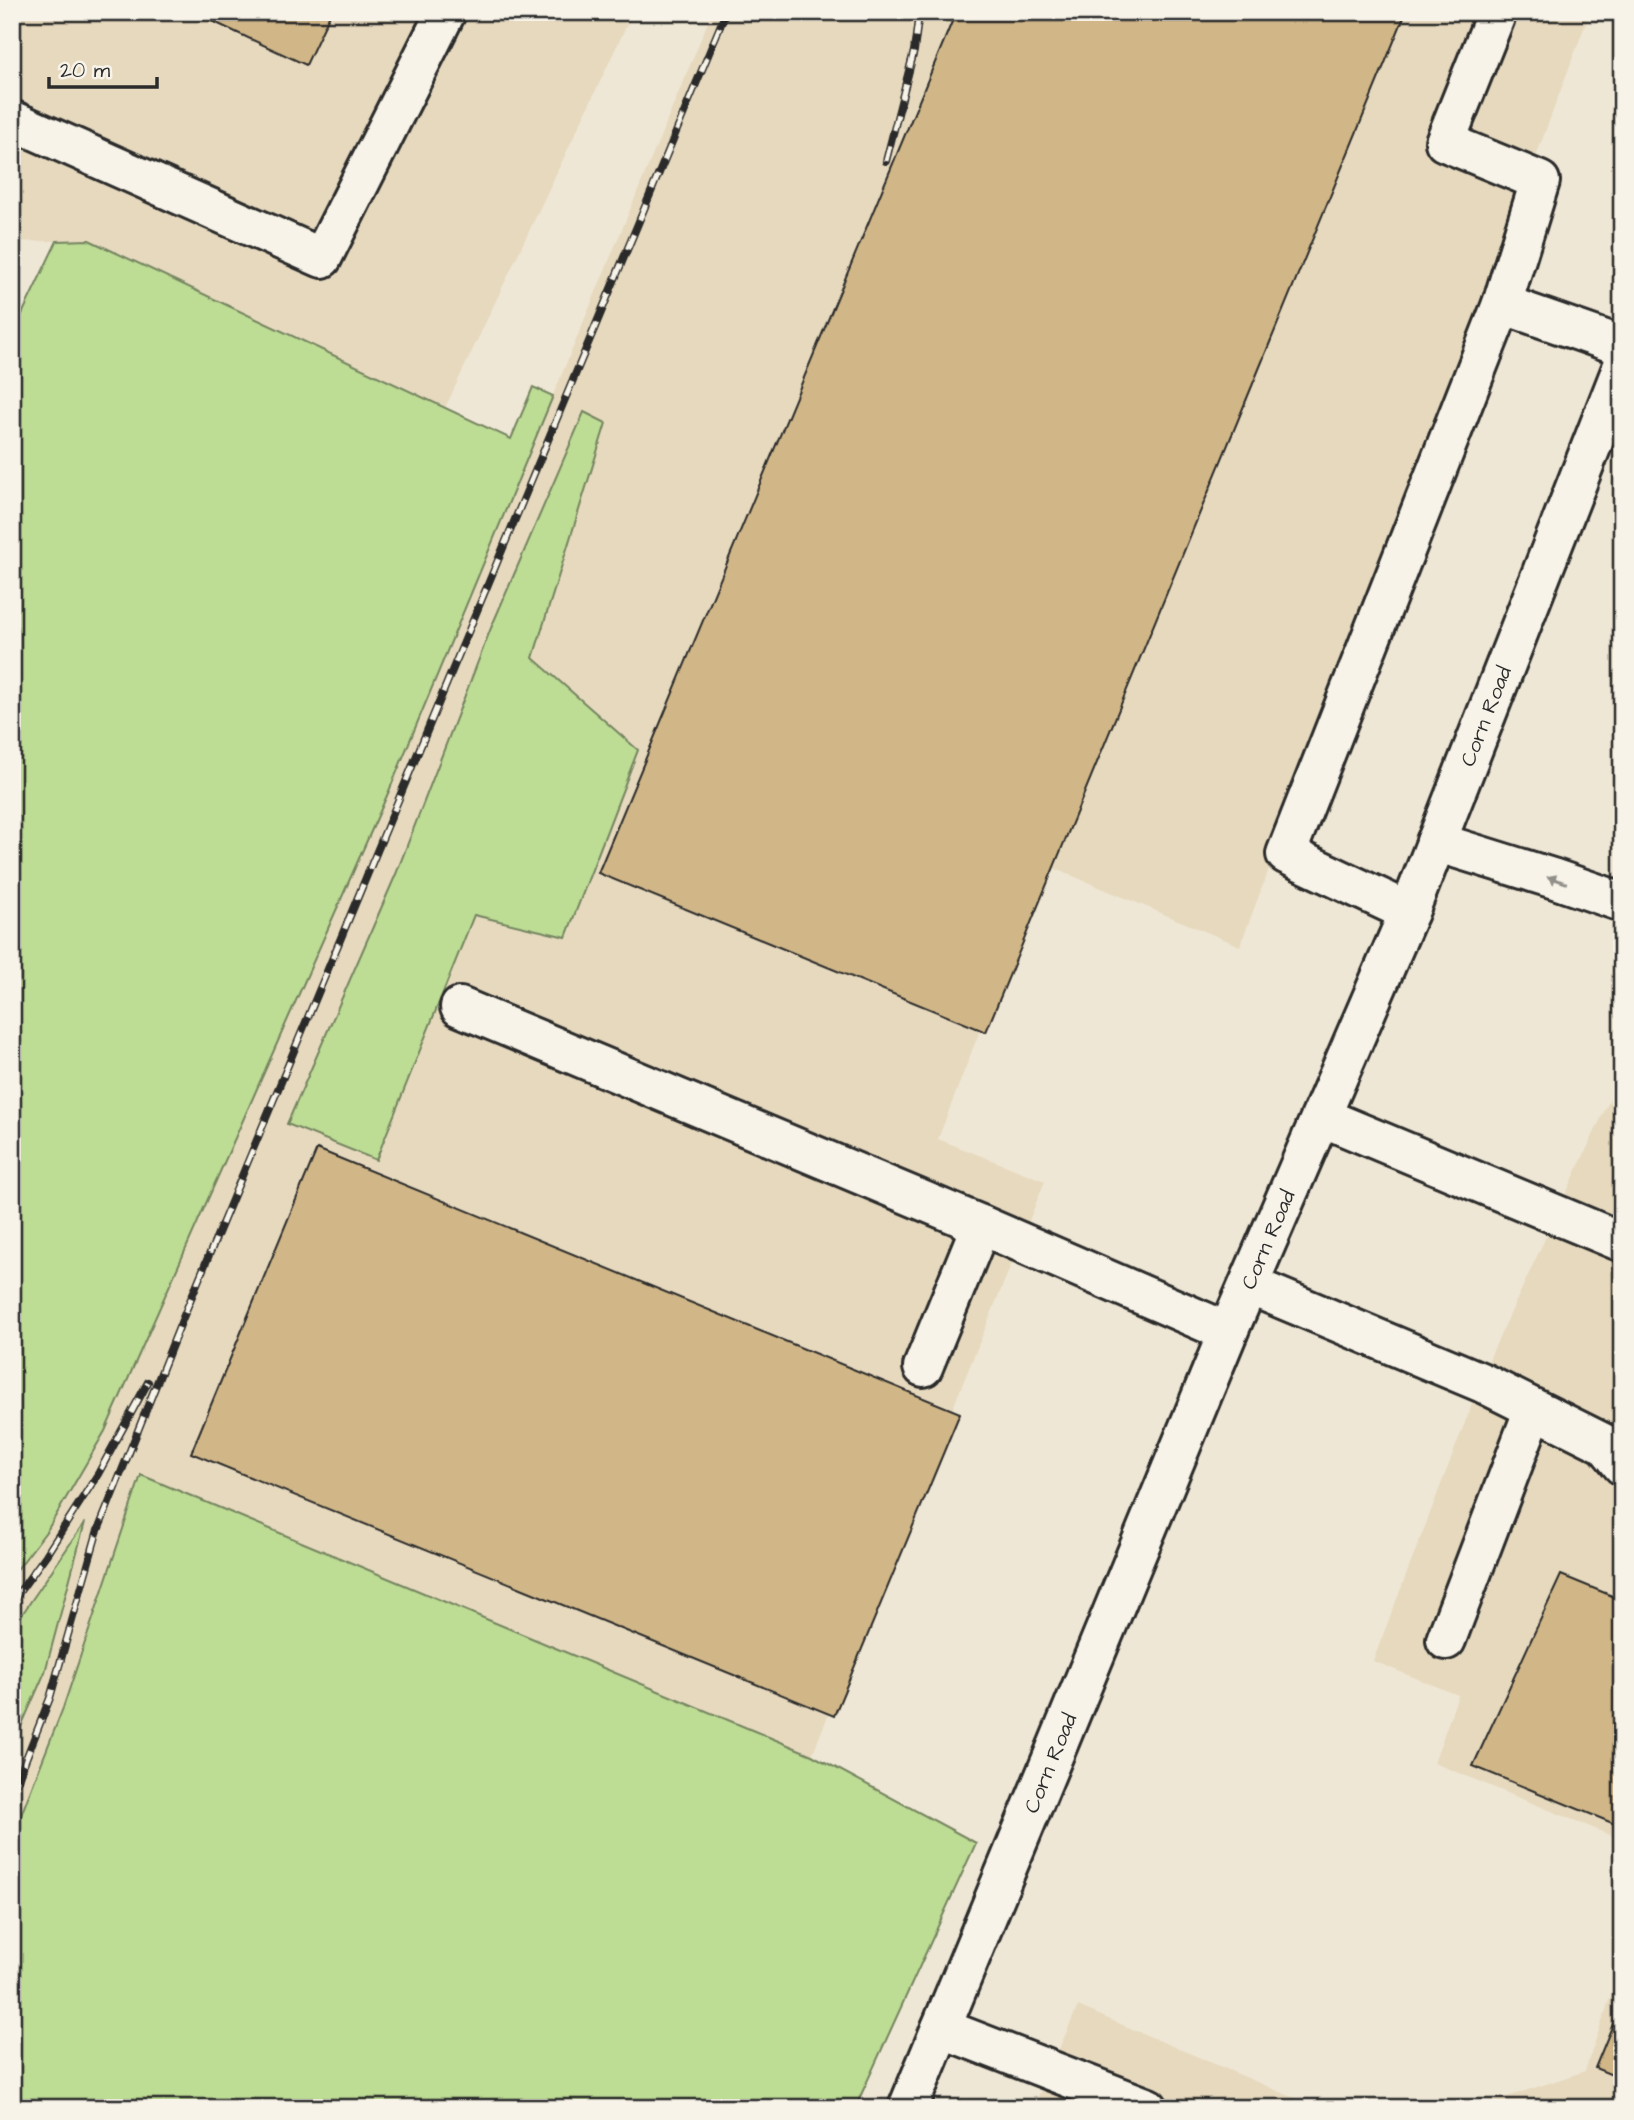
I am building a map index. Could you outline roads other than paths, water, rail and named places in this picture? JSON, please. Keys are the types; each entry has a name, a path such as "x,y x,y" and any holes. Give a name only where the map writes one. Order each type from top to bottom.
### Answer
{"street":[{"path":"12,120 322,258 446,12"},
{"path":"1409,912 1286,854 1502,304 1540,181 1445,142 1497,12"},
{"path":"1502,304 1622,345"},
{"name":"Corn Road","path":"908,2108 1228,1332 1409,912 1622,368"},
{"path":"1436,842 1622,902"},
{"path":"460,1007 1228,1332"},
{"path":"1322,1117 1622,1242"},
{"path":"923,1367 981,1226"},
{"path":"1249,1285 1483,1383 1605,1444 1622,1465"},
{"path":"1446,1640 1534,1409"},
{"path":"941,2028 1131,2105"}],"railway":[{"path":"12,1794 50,1698 97,1533 182,1320 726,12"},
{"path":"886,161 914,51 919,12"},
{"path":"12,1602 98,1474 148,1382"}]}
